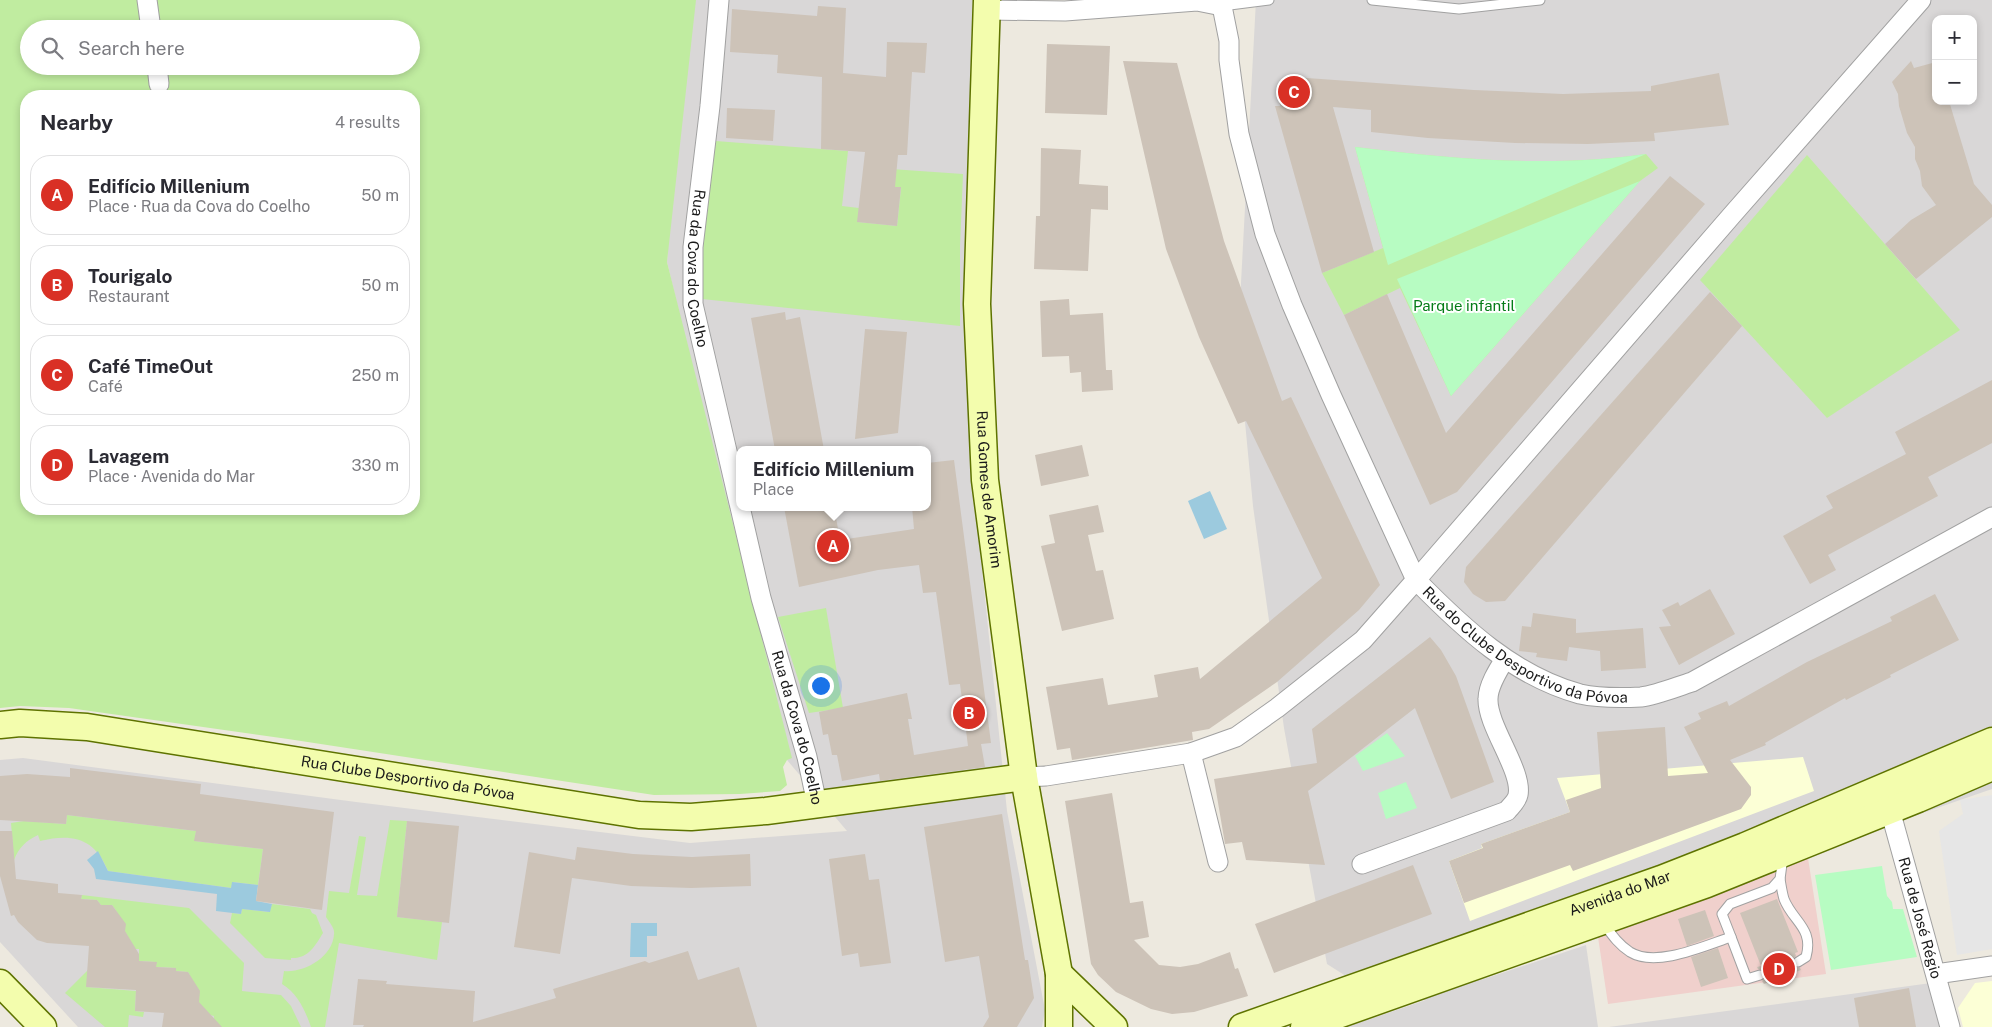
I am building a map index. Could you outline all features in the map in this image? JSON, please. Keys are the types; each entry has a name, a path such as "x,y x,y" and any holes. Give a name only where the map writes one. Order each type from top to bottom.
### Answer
{"main road":[{"name":"Rua Gomes de Amorim","path":"987,5 977,304 985,480 1024,777 1059,974 1059,1027"},
{"name":"Rua Clube Desportivo da Póvoa","path":"0,725 20,723 87,727 638,815 691,817 766,811 817,804"},
{"name":"Avenida do Mar","path":"1242,1027 1661,879 1745,846 1992,741"},
{"name":"Avenida do Mar","path":"1304,1027 1602,921 1782,866 1890,810 1992,767"},
{"name":"Rua da Cova do Coelho","path":"817,804 1024,777"},
{"path":"1059,974 1114,1027"},
{"path":"0,983 42,1027"}],"street":[{"path":"147,0 150,20"},
{"name":"Rua da Cova do Coelho","path":"719,0 710,106 693,248 693,304 736,490"},
{"path":"987,5 1065,11 1165,2 1224,3 1229,41 1229,60 1239,134 1265,234 1292,305 1416,580 1921,0"},
{"name":"Rua da Cova do Coelho","path":"741,511 761,598 807,757 817,804"},
{"name":"Rua do Clube Desportivo da Póvoa","path":"1024,777 1046,776 1191,753 1236,737 1277,708 1363,640 1416,580 1448,612 1504,659 1534,677 1581,694 1642,697 1692,682 1992,517"},
{"path":"1362,864 1507,811 1518,797 1518,783 1490,713 1488,698 1504,659"},
{"path":"1191,753 1218,862"},
{"name":"Rua de José Régio","path":"1890,810 1950,1027"},
{"path":"1936,974 1992,966"}],"lane":[{"path":"1224,3 1269,0"},
{"path":"1372,0 1459,9 1540,0"},
{"path":"1760,975 1747,979 1722,914 1730,904 1772,888 1782,866"},
{"path":"1782,866 1784,898 1805,929 1807,939 1808,949 1806,957 1798,962"},
{"path":"1602,921 1616,941 1632,953 1657,958 1679,954 1730,937"}],"shaded area":[{"path":"686,0 984,0 974,492 1007,811 1045,1010 1042,1027 78,1027 0,942 0,760 23,758 356,802 690,843 847,831 787,760 667,262"},
{"path":"1256,0 1992,0 1992,789 1775,864 1478,981 1586,945 1598,1027 1347,1027 1426,1000 1399,1000 1371,992 1327,964 1284,728 1253,506 1241,380 1241,283"},
{"path":"1803,757 1814,791 1470,921 1449,861 1482,848 1481,844 1570,812 1557,778"},
{"path":"1992,795 1992,949 1957,955 1939,831 1963,814 1960,800"},
{"path":"1808,858 1826,974 1608,1004 1598,937"},
{"path":"1992,981 1992,1027 1963,1027 1958,1008 1975,983"},
{"path":"1931,983 1941,1027 1609,1027"}],"green space":[{"path":"0,0 696,0 667,262 792,758 787,760 783,767 787,785 780,791 740,794 654,795 288,739 69,708 20,706 0,708"},
{"path":"716,141 848,151 842,206 859,208 858,222 897,226 901,188 895,187 891,169 963,174 960,247 960,326 702,299 704,221"},
{"path":"1355,147 1464,158 1537,161 1610,158 1646,154 1658,168 1640,181 1451,396 1400,288 1344,315 1322,273 1383,248"},
{"name":"Parque infantil","path":"1355,147 1464,158 1537,161 1610,158 1646,154 1388,265"},
{"path":"1807,155 1960,330 1827,418 1700,280"},
{"name":"Parque infantil","path":"1640,181 1451,396 1397,279"},
{"path":"826,608 843,708 809,713 778,617"},
{"path":"1387,733 1405,756 1363,771 1355,756"},
{"path":"1406,782 1417,808 1386,819 1378,793"},
{"path":"67,815 196,831 195,841 263,849 258,885 233,882 231,888 108,871 96,851 89,845 72,838 40,841 38,835 23,845 14,860 11,823 24,821 66,824"},
{"path":"390,820 407,821 397,917 442,922 437,960 339,943 325,1027 311,1027 300,1003 288,988 282,984 284,971 292,971 308,966 316,962 329,950 334,932 326,917 329,891 349,893 359,836 366,837 357,895 377,896"},
{"path":"1882,866 1887,896 1892,902 1893,909 1903,909 1917,957 1831,970 1815,875"},
{"path":"82,895 189,908 244,963 242,991 281,995 291,1006 301,1027 213,1027 214,1016 205,1014 199,1005 191,986 188,972 176,971 176,968 156,967 156,962 139,961 139,949 131,949 131,943 112,905 101,905 97,900 81,899"},
{"path":"272,904 310,909 316,915 323,933 314,947 306,954 297,958 291,958 291,960 265,958 230,923 232,913 241,914 242,909 269,912"},
{"path":"88,970 87,987 136,991 135,1011 144,1012 143,1017 129,1015 128,1027 105,1027 65,993"}],"water":[{"path":"1210,491 1227,529 1204,539 1188,501"},
{"path":"98,851 108,871 231,888 232,882 258,885 256,901 272,904 270,912 242,909 241,914 216,911 217,894 96,879 94,869 87,860"},
{"path":"631,923 657,923 657,936 647,936 647,957 630,957"}],"building":[{"path":"818,6 846,8 843,73 886,77 887,42 927,43 925,73 912,72 907,155 898,155 895,187 901,187 897,226 857,222 865,152 821,149 822,77 777,73 778,55 730,52 732,9 817,16"},
{"path":"1047,44 1110,46 1107,115 1045,113"},
{"path":"1123,61 1177,63 1224,241 1282,401 1291,397 1380,585 1359,610 1277,682 1209,729 1192,732 1193,740 1072,760 1070,748 1057,750 1046,687 1103,678 1108,705 1158,697 1154,675 1198,667 1200,679 1322,578 1246,421 1238,424 1199,337 1166,249"},
{"path":"1911,61 1914,68 1932,63 1932,105 1950,105 1974,184 1992,205 1992,217 1916,279 1885,244 1911,220 1936,205 1922,186 1920,171 1915,159 1915,147 1907,133 1899,106 1898,94 1892,82"},
{"path":"1719,73 1729,125 1654,133 1655,141 1588,144 1515,143 1428,138 1371,132 1371,110 1333,107 1374,252 1322,273 1275,106 1280,106 1278,89 1280,84 1293,77 1474,90 1563,94 1651,91 1651,86"},
{"path":"727,108 775,110 773,141 726,138"},
{"path":"1041,148 1081,150 1079,184 1108,186 1108,210 1091,209 1088,271 1034,269 1036,216 1040,216"},
{"path":"1670,176 1705,204 1457,492 1430,505 1344,315 1387,294 1446,433"},
{"path":"1710,292 1742,326 1505,601 1486,602 1473,594 1464,582 1466,567"},
{"path":"1069,299 1070,315 1103,313 1106,370 1112,370 1113,390 1082,392 1081,372 1070,373 1069,356 1042,357 1040,301"},
{"path":"785,312 786,320 800,317 823,446 774,446 751,318"},
{"path":"865,329 907,332 898,433 855,439"},
{"path":"1992,380 1992,443 1928,477 1938,496 1828,555 1836,570 1810,584 1783,536 1833,508 1826,496 1906,454 1895,432"},
{"path":"1082,445 1089,476 1041,486 1035,455"},
{"path":"954,460 991,743 981,744 985,767 880,781 879,774 842,781 837,755 832,755 828,734 823,735 819,712 907,693 912,719 908,719 914,755 968,746 960,684 949,685 936,592 923,593 919,565 878,570 799,587 785,511 835,511 843,556 846,556 847,539 914,529 912,511 931,511 931,463"},
{"path":"1098,505 1104,532 1088,535 1096,571 1103,570 1114,619 1062,631 1041,546 1055,543 1049,515"},
{"path":"1710,589 1735,634 1679,665 1659,627 1671,626 1662,610 1678,602 1680,606"},
{"path":"1935,594 1959,640 1846,700 1845,698 1765,743 1766,745 1730,760 1751,787 1751,795 1741,809 1573,871 1570,865 1464,903 1449,861 1483,848 1481,844 1570,812 1566,800 1601,788 1597,732 1665,727 1668,776 1708,773 1684,727 1701,719 1698,713 1727,701 1729,706 1807,662 1892,621 1890,617"},
{"path":"1533,613 1576,619 1576,633 1643,628 1646,668 1601,671 1600,651 1569,647 1567,661 1536,657 1537,653 1519,651 1522,626 1531,627"},
{"path":"1430,637 1441,650 1456,676 1494,782 1451,799 1415,708 1308,791 1325,865 1246,860 1242,842 1225,844 1214,779 1317,763 1312,729"},
{"path":"70,768 201,784 200,794 334,812 322,910 256,901 263,849 194,841 196,831 67,815 66,824 0,820 0,776 27,774 70,777"},
{"path":"1112,793 1130,903 1143,901 1149,937 1134,940 1159,965 1180,967 1198,964 1230,952 1235,969 1238,968 1248,996 1194,1012 1172,1014 1151,1009 1116,992 1098,975 1091,964 1065,801"},
{"path":"1002,814 1025,960 1028,960 1034,998 1017,1027 983,1027 989,1017 979,956 945,962 924,827"},
{"path":"407,821 459,826 449,923 397,917"},
{"path":"0,831 12,831 16,879 58,884 58,893 82,895 81,899 97,900 101,905 112,905 126,924 125,931 139,954 139,961 157,962 156,967 176,968 176,971 188,972 200,991 199,1002 222,1027 162,1027 164,1013 135,1011 136,990 86,987 89,946 47,943 37,940 18,922 14,915 11,916 0,876"},
{"path":"577,847 633,854 692,857 750,854 751,886 691,888 631,886 572,878 560,954 514,947 529,852 575,860"},
{"path":"865,854 869,880 879,879 891,963 860,967 858,953 842,956 829,859"},
{"path":"1413,865 1432,914 1274,973 1255,924"},
{"path":"1777,899 1798,952 1795,953 1796,956 1792,960 1792,965 1801,970 1764,984 1762,981 1766,977 1766,973 1757,967 1761,966 1740,913"},
{"path":"1705,910 1714,936 1687,946 1678,919"},
{"path":"1718,948 1728,978 1701,987 1691,957"},
{"path":"688,951 698,980 739,967 757,1027 363,1027 364,1025 353,1025 358,979 387,981 386,984 475,991 473,1022 556,998 553,989 645,961 649,963"},
{"path":"1909,988 1916,1027 1859,1027 1854,998"}],"place":[{"name":"Café TimeOut","path":"1294,92"},
{"name":"Edifício Millenium","path":"833,546"},
{"name":"Tourigalo","path":"969,713"},
{"name":"Lavagem","path":"1779,969"}]}
